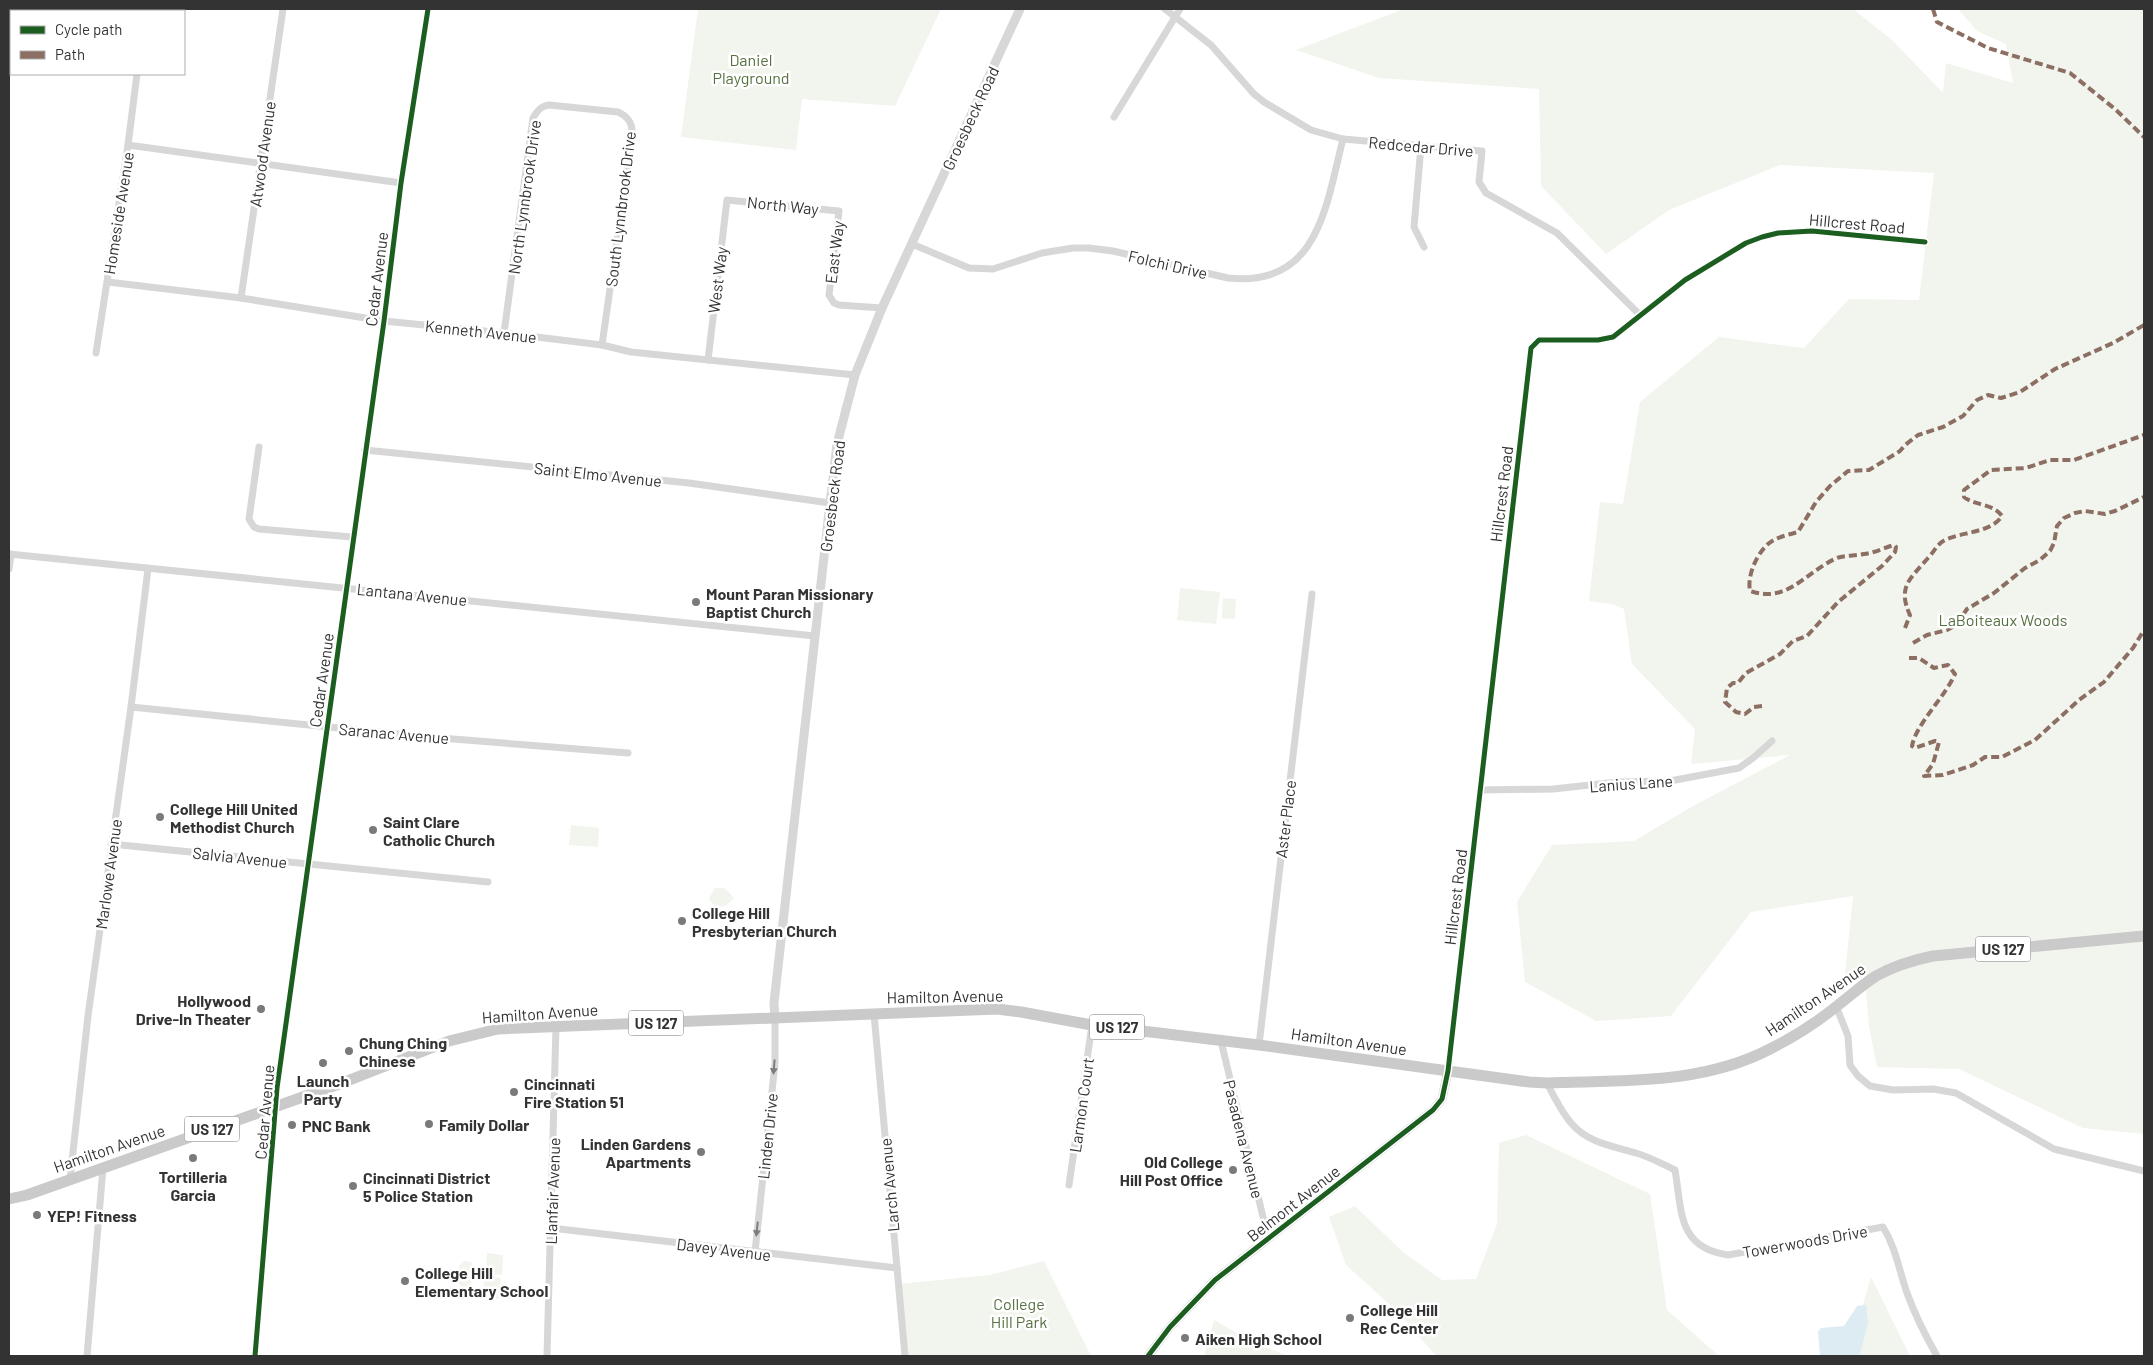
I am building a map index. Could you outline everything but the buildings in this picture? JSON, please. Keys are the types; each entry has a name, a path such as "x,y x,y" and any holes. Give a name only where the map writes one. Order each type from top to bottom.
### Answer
{"main road":[{"name":"Hamilton Avenue","path":"9,1199 27,1195 103,1168 463,1037 498,1029 997,1009 1092,1025 1258,1044 1547,1083 1661,1079 1694,1075 1723,1068 1769,1050 1803,1031 1876,976 1913,960 1933,956 2144,936"}],"street":[{"name":"Atwood Avenue","path":"241,298 283,9"},
{"name":"Cedar Avenue","path":"255,1356 277,1088 352,537 384,321 401,183 428,9"},
{"name":"Groesbeck Road","path":"775,1018 774,1003 837,444 855,375 882,308 1020,9"},
{"name":"Redcedar Drive","path":"1165,9 1217,50 1254,94 1311,130 1343,139 1482,151 1479,182 1486,193 1557,233 1640,315"},
{"path":"1114,117 1180,9"},
{"name":"Homeside Avenue","path":"96,353 108,282 137,75"},
{"name":"North Lynnbrook Drive","path":"504,332 533,118 540,108 546,106 585,108"},
{"name":"South Lynnbrook Drive","path":"585,108 621,113 627,117 632,129 602,345"},
{"name":"Folchi Drive","path":"912,244 965,267 981,269 1005,266 1053,250 1089,248 1113,250 1228,278 1240,279 1265,276 1294,262 1307,249 1317,233 1343,139"},
{"path":"128,145 401,183"},
{"path":"1421,146 1414,227 1424,248"},
{"name":"North Way","path":"727,200 839,211"},
{"name":"West Way","path":"708,360 727,200"},
{"name":"East Way","path":"839,211 829,295 834,303 839,305 882,308"},
{"name":"Hillcrest Road","path":"1448,1071 1531,348 1539,340 1598,340 1613,337 1685,280 1746,243 1762,237 1778,233 1812,231 1925,242"},
{"name":"Kenneth Avenue","path":"108,282 241,298 384,321 504,332 602,345 631,352 855,375"},
{"path":"259,447 249,519 254,527 352,537"},
{"name":"Saint Elmo Avenue","path":"365,450 689,483 830,503"},
{"path":"9,569 10,554"},
{"name":"Lantana Avenue","path":"10,554 815,636"},
{"name":"Marlowe Avenue","path":"70,1179 88,1016 131,707 148,569"},
{"name":"Aster Place","path":"1258,1044 1312,594"},
{"name":"Saranac Avenue","path":"131,707 628,754"},
{"name":"Lanius Lane","path":"1480,790 1553,789 1618,782 1670,781 1739,768 1772,741"},
{"name":"Salvia Avenue","path":"111,844 488,882"},
{"path":"1836,1006 1848,1036 1850,1065 1858,1076 1870,1086 1893,1090 1933,1089 1956,1094 2054,1148 2144,1171"},
{"name":"Larch Avenue","path":"874,1014 905,1356"},
{"name":"Linden Drive","path":"755,1252 775,1063 775,1018"},
{"name":"Larmon Court","path":"1069,1185 1092,1025"},
{"name":"Llanfair Avenue","path":"547,1356 556,1026"},
{"name":"Pasadena Avenue","path":"1220,1041 1268,1238"},
{"name":"Belmont Avenue","path":"1148,1356 1192,1302 1215,1280 1433,1110 1442,1099 1448,1071"},
{"name":"Towerwoods Drive","path":"1547,1083 1558,1104 1572,1124 1586,1136 1601,1144 1649,1157 1675,1170 1681,1214 1685,1228 1691,1237 1711,1252 1728,1254 1883,1228 1897,1253 1906,1290 1917,1320 1936,1356"},
{"path":"87,1356 103,1168"},
{"name":"Davey Avenue","path":"551,1228 897,1268"}],"green space":[{"name":"Daniel Playground","path":"698,9 941,9 895,106 802,99 796,150 681,137"},
{"name":"LaBoiteaux Woods","path":"1404,9 1853,9 1892,40 1943,93 1946,63 2013,83 2006,44 1977,31 1958,9 2144,9 2144,1134 2083,1128 1959,1069 1877,1067 1869,1026 1864,969 1844,984 1853,896 1751,912 1671,1016 1596,1021 1525,982 1517,902 1552,845 1634,841 1693,806 1790,755 1691,764 1695,729 1632,664 1624,609 1612,604 1589,601 1600,502 1623,504 1640,402 1719,337 1804,348 1849,299 1919,300 1934,173 1780,165 1669,210 1606,254 1541,186 1539,89 1379,78 1296,50"},
{"path":"1180,588 1220,592 1216,624 1177,620"},
{"path":"1223,598 1236,599 1235,619 1222,618"},
{"path":"571,825 599,828 598,847 569,845"},
{"path":"715,888 725,888 734,898 726,906 717,907 709,898"},
{"path":"1526,1135 1650,1194 1667,1310 1719,1356 1436,1356 1398,1312 1346,1265 1329,1217 1355,1206 1403,1252 1442,1280 1476,1279 1497,1224 1499,1143"},
{"path":"487,1253 503,1255 502,1275 486,1274"},
{"path":"464,1261 471,1262 473,1268 473,1276 467,1287 462,1287 458,1283 459,1266"},
{"name":"College Hill Park","path":"1044,1261 1091,1356 905,1356 898,1284 990,1275"},
{"path":"485,1276 501,1278 499,1299 483,1297"},
{"path":"1871,1277 1910,1356 1848,1356"},
{"path":"1214,1320 1253,1342 1288,1356 1204,1356"}],"shaded area":[{"path":"1866,1305 1868,1323 1860,1354 1854,1356 1820,1356 1818,1332 1821,1328 1844,1326 1857,1306"}],"marked path":[{"path":"1933,9 1937,22 1988,48 2070,73 2115,109 2144,137"},
{"path":"1762,706 1754,707 1745,714 1736,712 1725,702 1727,688 1733,683 1738,683 1746,673 1780,654 1793,641 1807,636 1838,602 1882,566 1895,552 1896,547 1894,545 1875,552 1837,558 1786,590 1763,594 1750,591 1749,585 1753,566 1768,544 1778,538 1798,532 1816,502 1830,486 1848,471 1869,470 1900,451 1918,435 1943,427 1963,416 1977,400 1988,395 2001,398 2020,392 2055,369 2113,343 2144,325"},
{"path":"1905,628 1910,615 1905,597 1907,584 1938,545 1947,539 1992,525 2002,516 1994,509 1968,500 1964,497 1964,490 1991,470 2026,468 2050,460 2074,460 2144,435"},
{"path":"1913,643 1927,635 1947,630 1956,625 1967,609 1994,593 2025,568 2040,560 2050,551 2054,543 2057,526 2064,518 2085,511 2105,514 2144,497"},
{"path":"1909,658 1919,658 1934,668 1948,665 1955,674 1919,729 1912,746 1915,748 1935,741 1939,742 1933,764 1924,776 1943,775 1973,765 1985,757 2002,757 2035,740 2079,700 2104,682 2133,648 2144,630"}],"cycle path":[{"path":"255,1356 277,1088 384,321 401,183 428,9"},
{"path":"1148,1356 1170,1327 1215,1280 1433,1110 1442,1099 1448,1071 1531,348 1539,340 1598,340 1613,337 1685,280 1746,243 1762,237 1778,233 1812,231 1925,242"}],"place":[{"name":"Mount Paran Missionary Baptist Church","path":"696,602"},
{"name":"College Hill United Methodist Church","path":"160,817"},
{"name":"Saint Clare Catholic Church","path":"373,830"},
{"name":"College Hill Presbyterian Church","path":"682,921"},
{"name":"Hollywood Drive-In Theater","path":"261,1009"},
{"name":"Chung Ching Chinese","path":"349,1051"},
{"name":"Launch Party","path":"323,1063"},
{"name":"Cincinnati Fire Station 51","path":"514,1092"},
{"name":"Family Dollar","path":"429,1124"},
{"name":"PNC Bank","path":"292,1125"},
{"name":"Linden Gardens Apartments","path":"701,1152"},
{"name":"Tortilleria Garcia","path":"193,1158"},
{"name":"Old College Hill Post Office","path":"1233,1170"},
{"name":"Cincinnati District 5 Police Station","path":"353,1186"},
{"name":"YEP! Fitness","path":"37,1215"},
{"name":"College Hill Elementary School","path":"405,1281"},
{"name":"College Hill Rec Center","path":"1350,1318"},
{"name":"Aiken High School","path":"1185,1338"}]}
